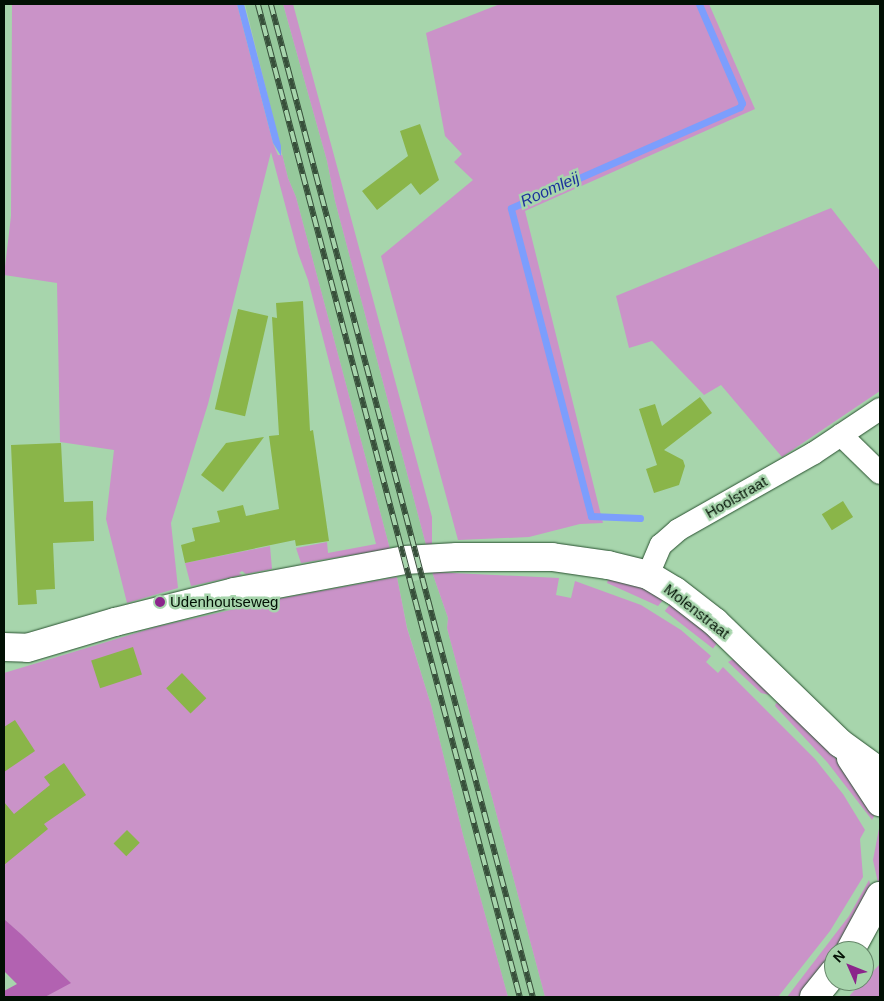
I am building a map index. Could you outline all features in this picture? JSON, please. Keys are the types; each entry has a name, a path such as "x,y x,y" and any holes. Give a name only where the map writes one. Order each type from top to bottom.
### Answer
{"street":[{"name":"Hoolstraat","path":"648,575 661,545 678,530 880,409"},
{"path":"841,434 880,473"},
{"name":"Molenstraat","path":"4,647 27,648 175,606 338,571 417,559 552,557 608,565 648,575 675,591 715,622 840,742 880,772"},
{"name":"Molenstraat","path":"840,742 880,802"},
{"path":"857,941 880,896"},
{"path":"862,941 880,928"},
{"path":"814,997 824,984"}],"shaded area":[{"path":"12,4 237,4 273,143 278,155 282,155 245,4 288,178 296,197 390,549 301,563 296,548 327,542 328,553 376,544 308,280 298,253 271,152 208,404 171,523 178,588 127,603 106,519 114,450 60,442 57,283 4,275 11,216"},
{"path":"245,4 283,4 327,161 335,201 426,545 418,546 416,539 390,549 296,197 288,178"},
{"path":"283,4 293,4 432,517 432,544 426,545 335,201 327,161"},
{"path":"500,4 709,4 755,109 525,211 603,523 580,524 529,537 458,540 381,256 473,180 454,162 462,154 445,136 426,33"},
{"path":"831,208 880,271 880,391 782,457 721,385 704,395 652,341 629,348 616,296"},
{"path":"270,546 272,569 246,574 242,571 239,573 242,575 191,586 185,563"},
{"path":"432,572 448,618 447,628 545,997 508,997 463,835 431,705 407,627 397,577 405,575 407,583 426,578 425,573"},
{"path":"432,572 559,578 556,595 571,598 575,581 641,605 681,630 711,656 706,662 718,673 723,667 815,759 843,794 865,830 860,839 863,877 830,931 778,997 545,997 447,628 448,618"},
{"path":"397,577 407,628 431,705 463,835 508,997 45,997 70,982 4,919 4,673 156,627 283,598"},
{"path":"609,577 638,586 664,599 658,606 607,583"},
{"path":"671,603 719,641 713,648 665,611"},
{"path":"737,657 774,696 761,693 728,662"},
{"path":"776,703 787,705 842,765 877,811 872,820 827,762 775,706"},
{"path":"880,823 880,878 878,883 873,860"},
{"path":"869,880 872,890 855,927 844,941 830,941 849,916"},
{"path":"4,919 71,983 45,997 4,997 4,991 17,984 4,971"},
{"path":"824,949 824,966 799,997 787,997"},
{"path":"880,964 880,997 849,997 854,991 874,991 874,970"}],"water":[{"path":"237,4 244,4 281,146 281,156 273,143"}],"building":[{"path":"420,124 439,180 420,195 411,183 377,210 362,191 408,156 400,131"},
{"path":"303,301 310,431 313,430 329,541 296,546 295,540 185,563 181,545 195,541 192,528 220,522 217,511 243,505 246,516 279,509 269,436 279,435 272,317 277,318 276,303"},
{"path":"238,309 268,316 245,416 215,409"},
{"path":"700,397 712,413 664,450 683,460 685,466 679,485 654,493 646,469 657,465 639,409 655,404 662,426"},
{"path":"264,437 223,492 201,475 226,443"},
{"path":"61,443 64,502 93,501 94,541 53,543 55,589 36,590 37,604 18,605 11,445"},
{"path":"843,501 853,517 832,530 822,514"},
{"path":"133,647 142,675 100,688 91,661"},
{"path":"182,673 206,698 190,713 166,688"},
{"path":"15,720 35,751 4,772 4,727"},
{"path":"64,763 86,795 44,824 48,829 4,865 4,802 14,814 50,785 44,777"},
{"path":"127,830 140,843 126,856 114,843"}],"waterway":[{"name":"Roomleij","path":"640,518 591,516 511,208 740,107 742,103 699,4"}],"railway":[{"path":"258,4 520,997"},
{"path":"271,4 533,997"}],"place":[{"name":"Udenhoutseweg","path":"160,602"}]}
